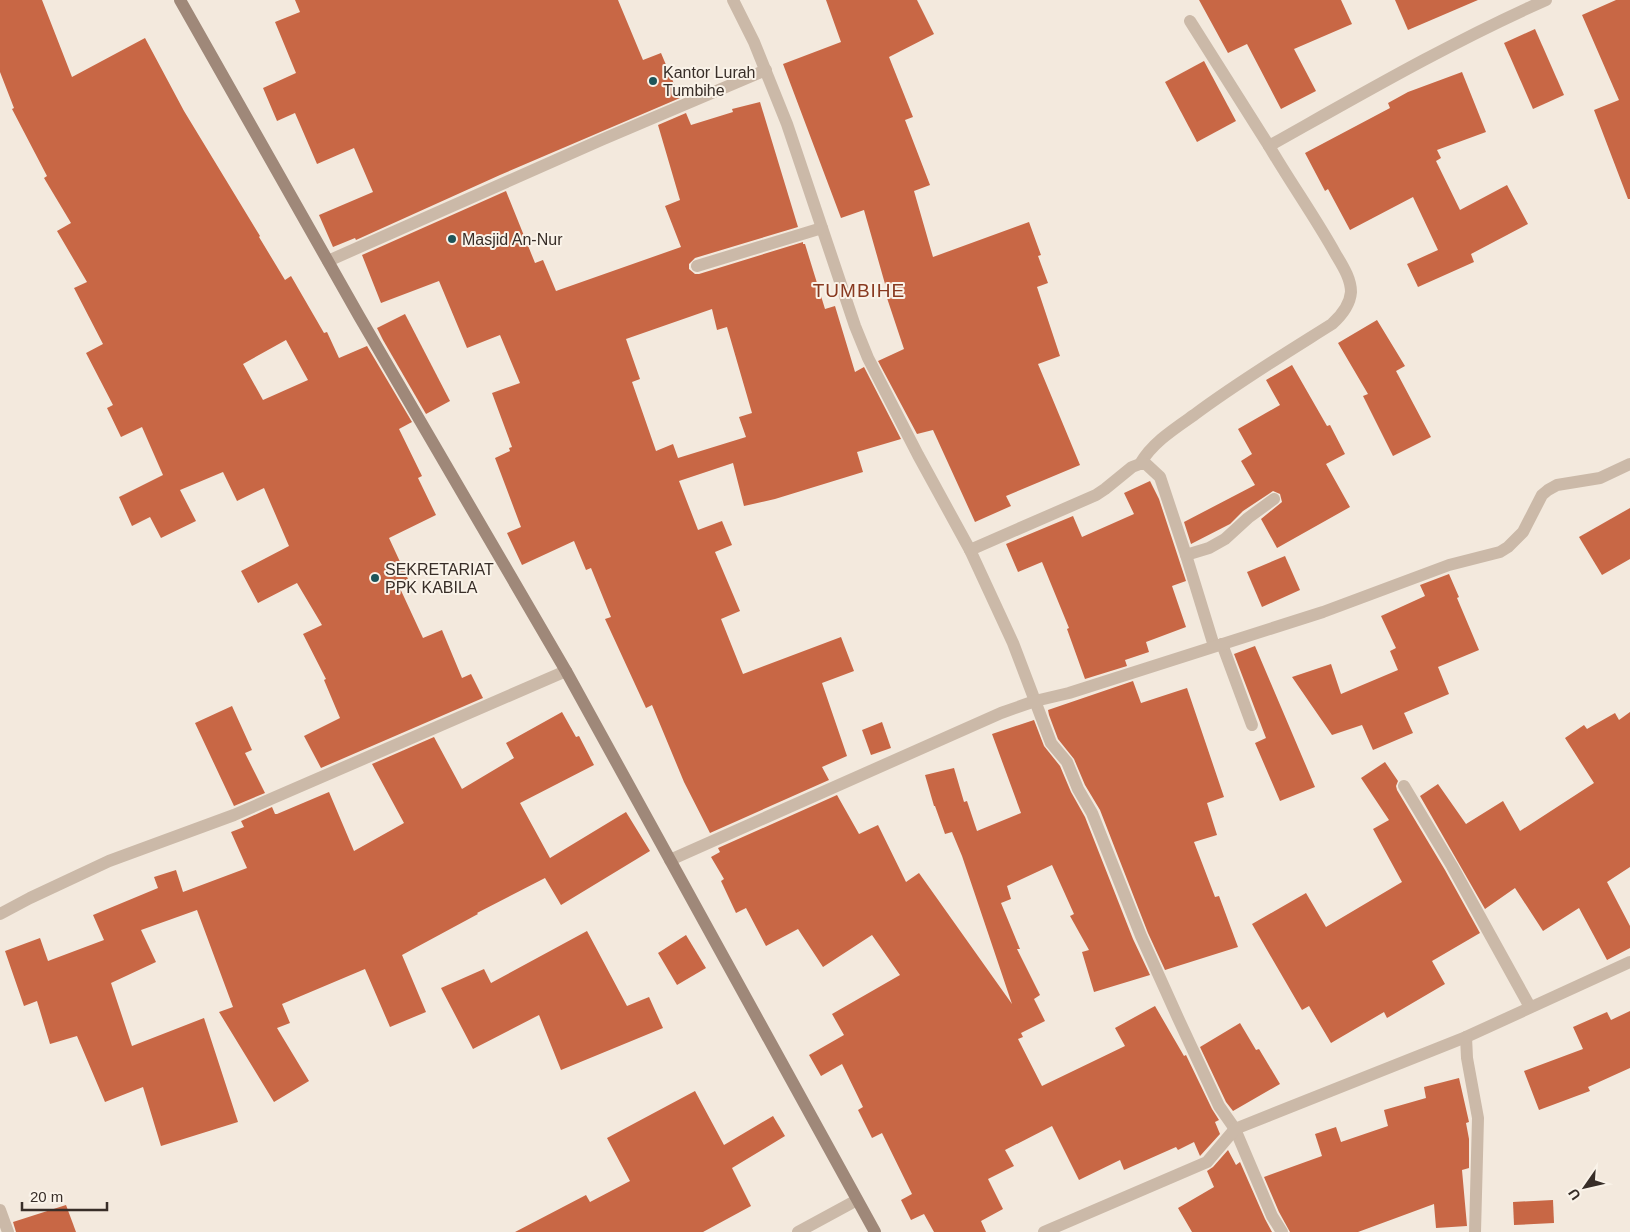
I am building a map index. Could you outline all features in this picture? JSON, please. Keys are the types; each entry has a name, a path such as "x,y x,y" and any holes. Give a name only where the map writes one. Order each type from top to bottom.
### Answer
{"main road":[{"path":"180,0 328,261 566,671 875,1232"}],"street":[{"path":"733,0 766,70 787,124 855,326 868,358 970,550 1013,643 1051,742 1067,762 1078,789 1092,813 1141,936 1219,1106 1234,1129 1272,1216 1282,1232"},
{"path":"1269,146 1465,39 1546,0"},
{"path":"1140,464 1151,448 1177,427 1216,399 1340,318 1348,305 1351,292 1349,279 1324,234 1190,21"},
{"path":"328,261 601,140 766,70"},
{"path":"697,266 822,228"},
{"path":"970,550 1096,495 1132,467 1146,464 1160,477 1218,645 1252,725"},
{"path":"670,860 885,763 1035,700 1069,693 1323,612 1450,565 1500,552 1523,532 1542,495 1548,490 1557,485 1600,478 1630,464"},
{"path":"1186,555 1209,548 1225,539 1248,518 1274,499"},
{"path":"0,914 109,861 234,815 566,671"},
{"path":"1404,786 1452,866 1530,1007"},
{"path":"1044,1232 1207,1162 1234,1129 1466,1036 1630,962"},
{"path":"1466,1036 1467,1058 1478,1118 1475,1232"},
{"path":"798,1232 857,1200"},
{"path":"0,1210 8,1232"}],"building":[{"path":"0,0 42,0 72,77 145,38 184,111 285,280 291,276 324,333 327,332 339,358 367,346 412,422 399,429 422,476 418,478 436,515 389,538 408,579 398,584 423,638 442,630 462,678 471,674 483,698 321,768 304,736 340,718 324,680 326,679 303,634 322,625 297,583 258,603 241,571 289,546 264,488 237,501 223,472 180,490 196,521 161,538 150,517 132,526 119,497 163,475 142,427 121,437 107,408 113,405 86,353 103,344 74,288 87,282 57,231 71,223 44,178 47,176 12,109 14,108 0,72","holes":["286,340 308,380 263,400 243,364"]},
{"path":"295,0 618,0 643,60 661,53 680,98 500,175 356,240 355,238 333,247 319,215 373,192 354,148 317,164 295,113 277,121 263,88 296,73 275,22 300,12"},
{"path":"826,0 917,0 934,34 889,57 913,117 905,120 930,185 914,191 933,257 1029,222 1041,255 1038,256 1048,283 1037,287 1060,356 1038,364 1080,465 1006,496 1011,506 975,522 933,430 917,434 878,361 904,349 887,298 889,298 864,210 841,218 783,64 841,42"},
{"path":"1199,0 1341,0 1352,24 1294,49 1316,91 1281,109 1247,44 1228,53"},
{"path":"1395,0 1478,0 1408,30"},
{"path":"1616,0 1630,0 1630,199 1628,199 1594,110 1619,100 1582,15"},
{"path":"1535,29 1564,95 1533,109 1504,43"},
{"path":"1204,61 1236,121 1197,142 1165,82"},
{"path":"1462,72 1486,132 1437,150 1441,158 1436,161 1460,210 1507,185 1528,224 1471,254 1474,262 1418,287 1407,264 1438,250 1413,197 1350,230 1328,189 1325,191 1305,153 1390,108 1388,103 1408,92"},
{"path":"760,102 798,227 695,258 689,264 689,269 695,274 699,274 803,242 825,309 835,306 855,372 864,367 901,439 857,452 863,472 775,499 744,506 733,463 679,481 698,530 722,521 732,545 715,552 740,611 721,619 743,674 841,637 854,671 822,683 847,756 822,767 829,780 710,833 684,782 652,705 646,708 605,619 611,617 591,568 586,570 574,541 522,565 507,533 521,527 495,458 510,451 509,448 512,447 492,393 520,383 500,335 467,348 439,281 381,303 362,255 506,191 535,263 543,260 556,291 681,247 665,206 680,200 658,125 686,113 691,125 733,112 732,109","holes":["712,309 717,330 727,327 752,413 739,417 746,437 678,458 673,444 656,451 632,382 640,379 626,339"]},
{"path":"405,314 450,401 426,414 377,328"},
{"path":"1377,320 1405,366 1396,371 1431,437 1393,456 1363,396 1368,394 1338,343"},
{"path":"1292,365 1327,426 1330,425 1345,454 1326,464 1350,507 1277,548 1261,519 1282,502 1280,494 1273,491 1243,511 1230,524 1191,544 1184,522 1255,485 1241,461 1252,454 1238,429 1280,405 1266,380"},
{"path":"1150,481 1159,499 1186,581 1172,586 1186,627 1146,642 1149,652 1125,660 1127,666 1085,679 1067,629 1069,628 1042,562 1018,572 1006,544 1073,516 1082,537 1134,514 1124,493"},
{"path":"1630,508 1630,559 1602,575 1579,537"},
{"path":"1285,556 1300,590 1262,607 1247,572"},
{"path":"1449,574 1479,650 1438,667 1449,694 1404,713 1413,733 1373,750 1362,725 1332,735 1292,677 1331,664 1341,694 1398,670 1390,651 1396,648 1381,616 1425,596 1420,585"},
{"path":"1255,646 1315,787 1280,801 1255,743 1266,738 1234,654"},
{"path":"1133,681 1141,703 1187,688 1224,797 1207,803 1217,835 1194,842 1215,897 1219,896 1238,947 1165,970 1148,933 1100,810 1085,785 1074,759 1058,739 1048,710"},
{"path":"232,706 252,750 245,753 265,793 234,806 195,723"},
{"path":"562,712 576,737 579,736 594,765 520,803 550,858 626,812 650,851 561,905 545,878 402,955 426,1012 390,1027 365,969 282,1004 290,1023 277,1028 309,1081 274,1102 219,1012 233,1007 197,910 141,930 156,962 111,983 132,1046 204,1018 238,1122 161,1146 143,1087 105,1102 77,1036 50,1044 37,1001 24,1006 5,951 40,938 48,961 104,940 93,915 158,888 154,877 176,870 183,892 247,868 231,832 244,827 241,821 272,807 275,814 277,814 329,792 354,851 404,823 372,764 434,737 462,789 514,758 506,743"},
{"path":"1630,712 1630,867 1607,882 1630,926 1630,948 1607,960 1579,908 1543,931 1515,888 1485,909 1420,796 1438,784 1466,824 1503,801 1520,831 1594,783 1565,738 1584,725 1587,729 1615,713 1619,720"},
{"path":"1034,720 1044,746 1060,766 1071,792 1085,817 1133,939 1150,975 1094,992 1082,952 1089,950 1070,916 1074,914 1052,865 1007,886 1011,899 1001,903 1020,949 1017,949 1040,995 1034,999 1045,1021 1021,1033 1023,1037 1018,1039 1042,1086 1125,1046 1115,1028 1155,1006 1184,1056 1186,1055 1219,1120 1215,1122 1220,1134 1200,1156 1194,1142 1178,1150 1176,1147 1124,1170 1120,1160 1079,1180 1052,1126 1005,1150 1014,1166 988,1179 1003,1209 981,1221 986,1232 934,1232 924,1214 911,1220 901,1200 912,1194 882,1133 872,1138 858,1110 863,1107 842,1064 821,1076 809,1055 844,1035 832,1014 900,975 872,935 823,967 798,929 766,946 746,908 736,913 721,881 724,879 711,857 720,852 718,848 837,795 859,834 878,825 906,882 919,873 1012,1004 962,856 952,832 945,834 925,775 954,768 964,802 967,801 977,831 1021,813 992,734"},
{"path":"882,722 891,748 871,755 862,730"},
{"path":"1385,762 1398,781 1397,790 1480,933 1432,961 1445,984 1387,1018 1384,1012 1331,1043 1309,1006 1302,1010 1252,924 1306,893 1326,927 1402,882 1373,829 1389,820 1361,778"},
{"path":"587,931 627,1006 649,997 663,1028 561,1070 539,1015 473,1049 441,988 484,969 491,983"},
{"path":"686,935 706,968 677,985 658,953"},
{"path":"1630,1011 1630,1068 1588,1087 1590,1091 1539,1110 1524,1071 1583,1049 1573,1027 1607,1012 1611,1020"},
{"path":"1240,1023 1256,1050 1259,1049 1280,1084 1233,1111 1226,1102 1200,1047"},
{"path":"1459,1078 1469,1122 1466,1123 1469,1139 1469,1168 1462,1170 1467,1226 1436,1228 1434,1204 1358,1232 1290,1232 1264,1177 1322,1156 1315,1134 1336,1127 1341,1142 1388,1126 1384,1110 1426,1098 1424,1087"},
{"path":"695,1091 724,1145 773,1116 785,1136 732,1168 751,1206 703,1232 515,1232 586,1195 590,1202 630,1181 607,1138"},
{"path":"1228,1150 1236,1165 1240,1162 1272,1232 1192,1232 1178,1208 1214,1187 1207,1171"},
{"path":"1553,1200 1554,1223 1514,1225 1513,1202"},
{"path":"66,1205 76,1232 16,1232 13,1222"}],"place":[{"name":"Kantor Lurah Tumbihe","path":"653,81"},
{"name":"Masjid An-Nur","path":"452,239"},
{"name":"SEKRETARIAT PPK KABILA","path":"375,578"}],"district":[{"name":"TUMBIHE","path":"859,290"}]}
